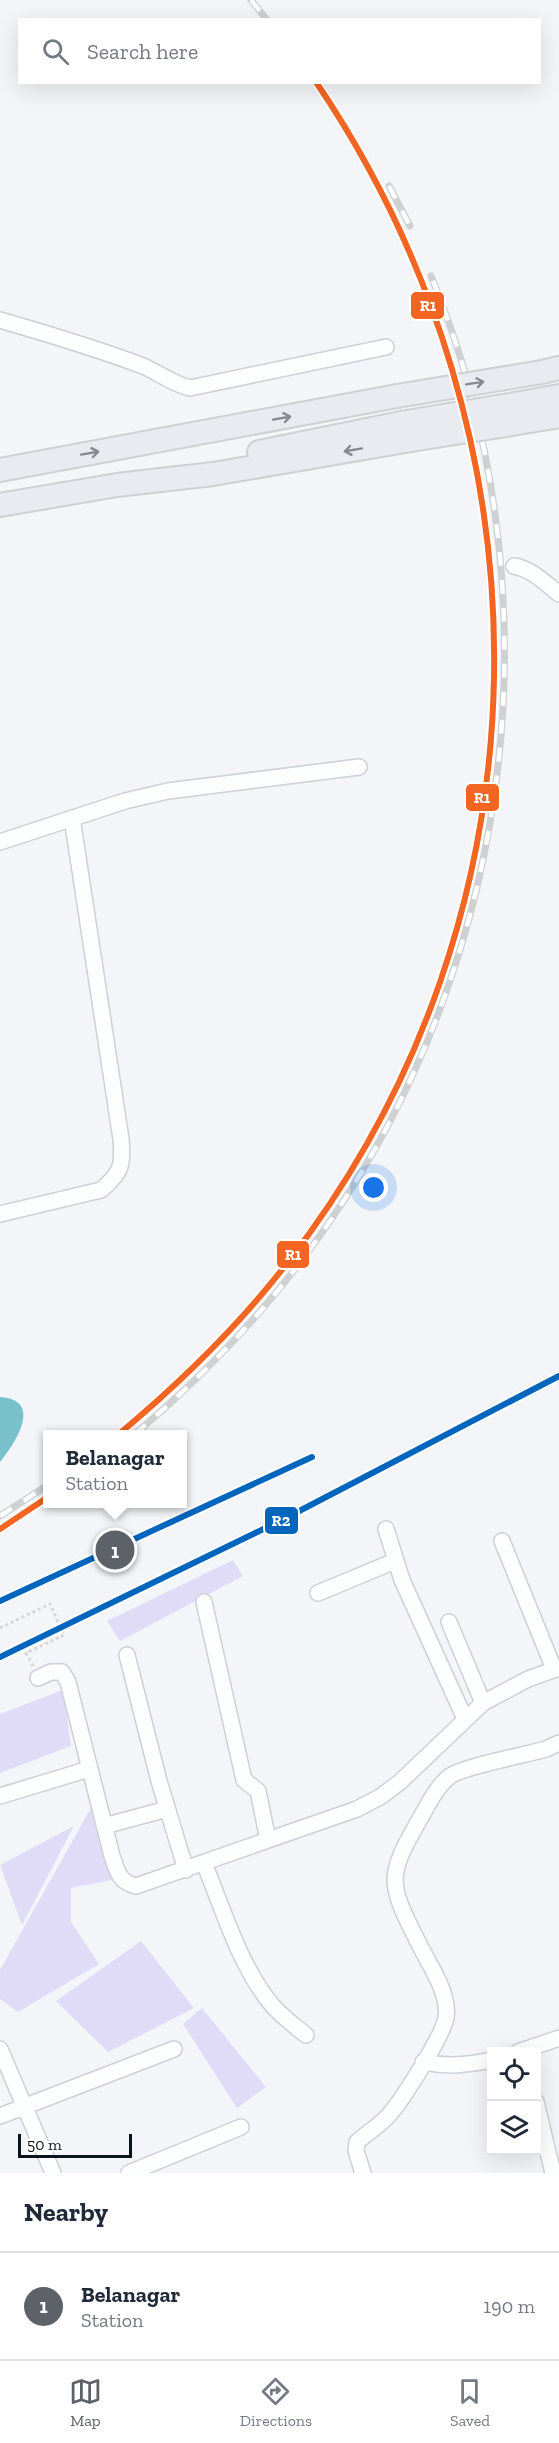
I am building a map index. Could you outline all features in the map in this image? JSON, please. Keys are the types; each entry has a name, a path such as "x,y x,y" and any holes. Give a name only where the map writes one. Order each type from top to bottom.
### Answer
{"highway":[{"path":"0,470 397,396 553,370"},
{"path":"0,505 117,485 213,474 408,431 517,413 559,396"},
{"path":"517,413 559,416"}],"street":[{"path":"0,320 64,338 146,367 179,385 190,388 386,347"},
{"path":"514,566 522,567 559,594"},
{"path":"0,842 125,801 168,791 359,767"},
{"path":"0,1214 101,1190 114,1179 123,1166 121,1139 72,818"},
{"path":"386,1529 395,1561 413,1605 465,1719"},
{"path":"38,1678 51,1672 62,1672 68,1682 104,1826 119,1875 126,1883 136,1886 357,1809 380,1797 400,1782 483,1703 528,1679 557,1668 502,1541"},
{"path":"318,1593 395,1561"},
{"path":"204,1602 244,1780 258,1791 268,1840"},
{"path":"449,1622 483,1703"},
{"path":"127,1655 167,1809 186,1870"},
{"path":"363,2173 356,2151 357,2142 388,2116 423,2062 446,2017 445,2002 439,1985 398,1898 395,1869 400,1854 434,1796 452,1775 546,1749 559,1743"},
{"path":"0,1796 89,1769"},
{"path":"104,1826 167,1809"},
{"path":"204,1863 242,1952 262,1992 274,2007 306,2036"},
{"path":"533,2047 559,2038"},
{"path":"0,2049 53,2173"},
{"path":"0,2116 174,2049"},
{"path":"423,2062 460,2066 487,2061"},
{"path":"541,2120 553,2173"},
{"path":"129,2173 241,2127"}],"path":[{"path":"0,1628 50,1605 64,1635 31,1650"}],"shaded area":[{"path":"233,1560 243,1576 120,1641 107,1621"},
{"path":"63,1690 71,1746 0,1773 0,1714"},
{"path":"91,1808 112,1880 71,1888 71,1922 99,1964 18,2012 0,1999 0,1970"},
{"path":"74,1826 22,1925 0,1865"},
{"path":"141,1941 194,2008 108,2052 56,2001"},
{"path":"202,2008 266,2087 237,2108 183,2024"}],"water":[{"path":"0,1397 13,1400 21,1406 23,1414 18,1434 0,1462"}],"railway":[{"path":"251,0 265,18"},
{"path":"124,1430 208,1353 269,1286 288,1262 376,1127 440,982 479,831 494,677 485,522 452,369 396,222 317,84"},
{"path":"389,186 410,226"},
{"path":"140,1430 188,1387 261,1311 326,1227 391,1120 441,1006 477,887 498,765 504,641 495,517 471,395 431,276"},
{"path":"0,1657 280,1521 559,1376"},
{"path":"0,1516 43,1488"},
{"path":"0,1529 43,1500"}],"transit line":[{"name":"R1","path":"124,1430 208,1353 269,1286 288,1262 376,1127 440,982 479,831 494,677 485,522 452,369 396,222 317,84"},
{"name":"R2","path":"0,1657 280,1521 559,1376"},
{"name":"R2","path":"0,1601 312,1457"},
{"name":"R1","path":"0,1529 43,1500"}],"place":[{"name":"Belanagar","path":"115,1550"}]}
